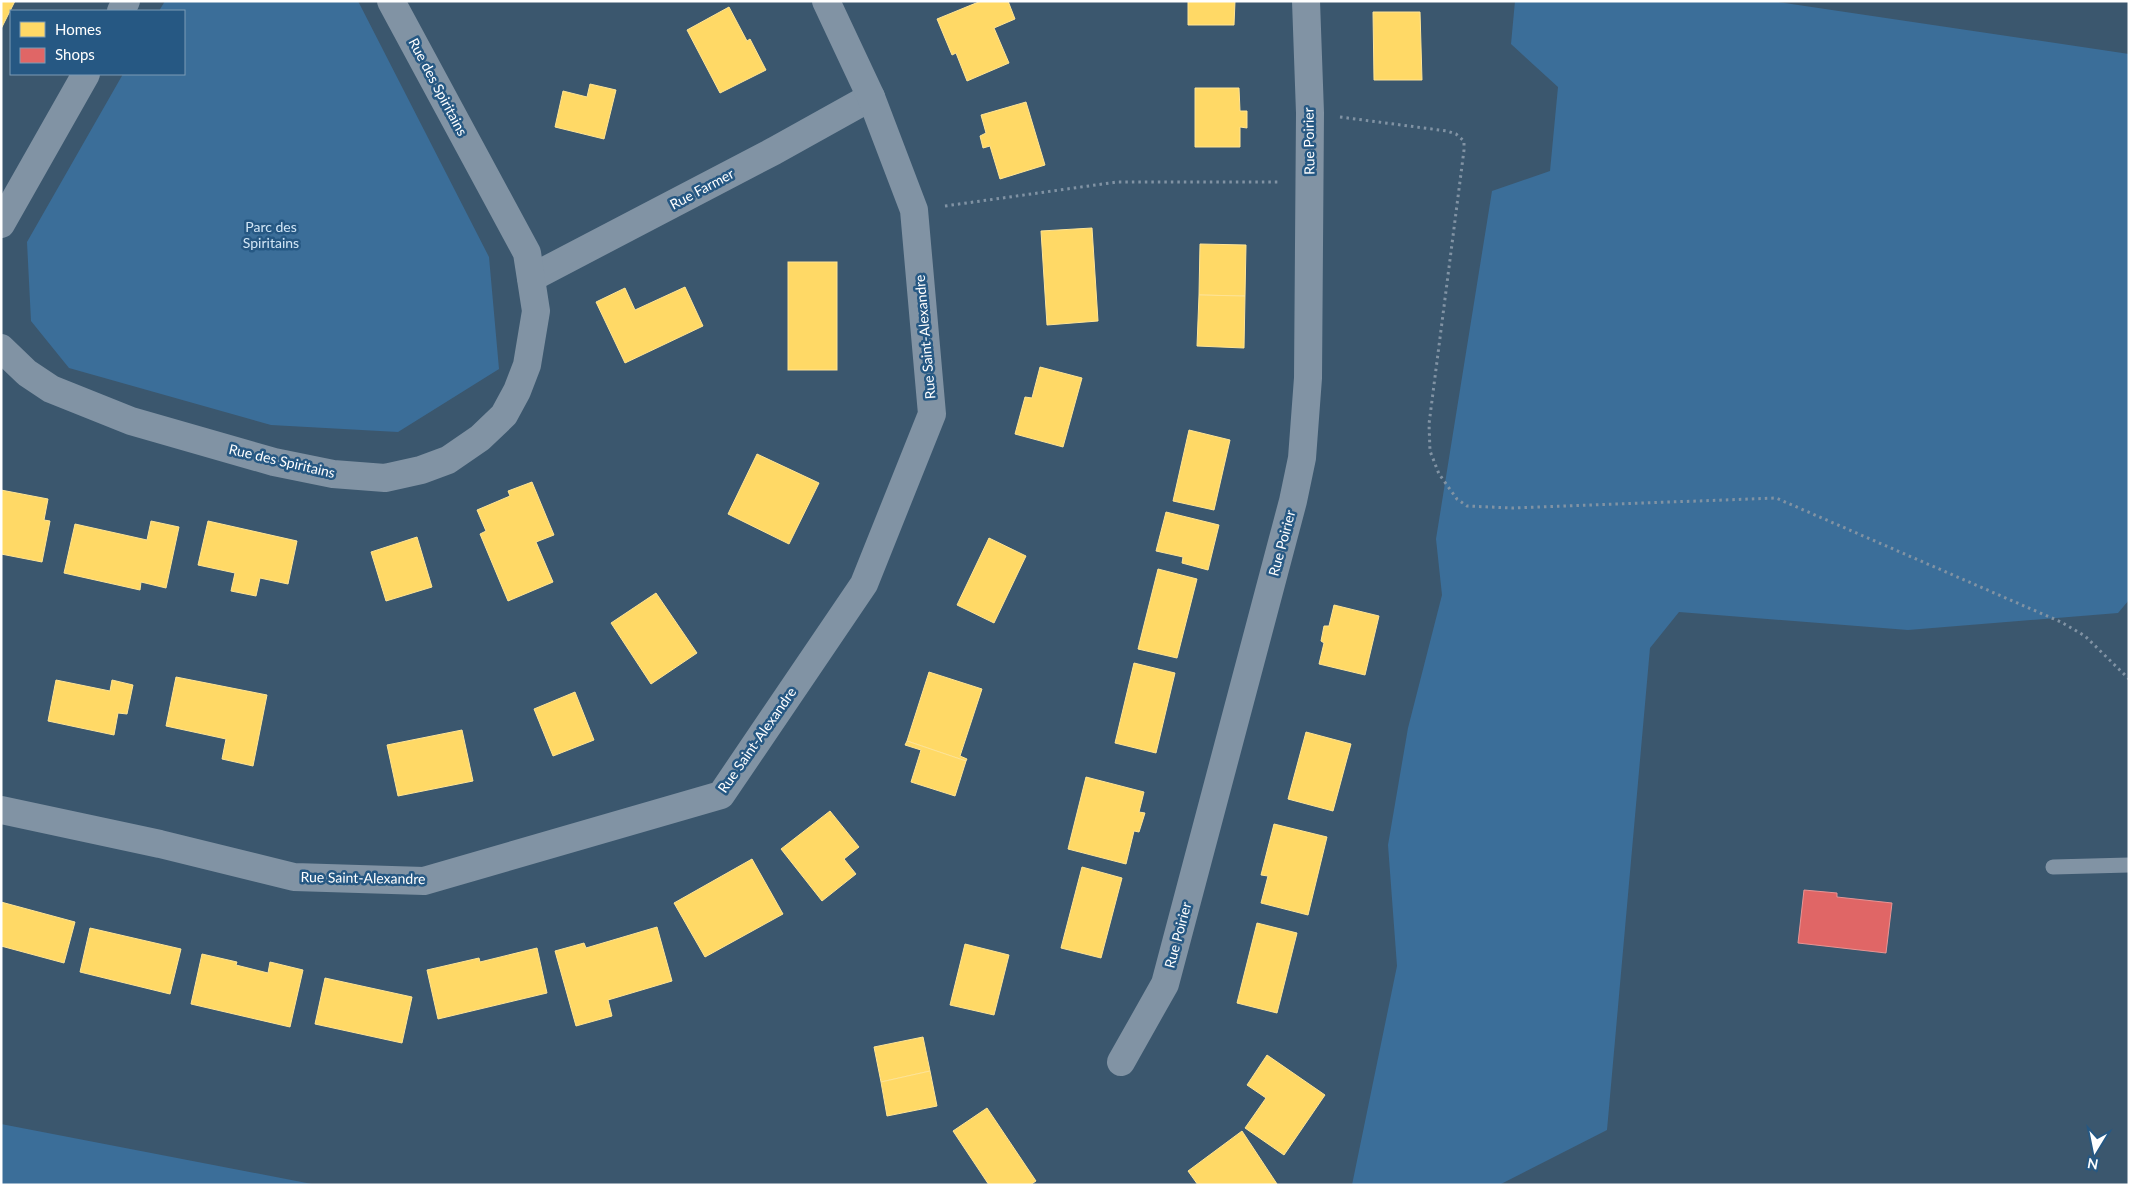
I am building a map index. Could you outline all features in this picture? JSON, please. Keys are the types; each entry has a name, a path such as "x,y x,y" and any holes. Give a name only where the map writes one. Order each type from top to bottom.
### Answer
{"street":[{"name":"Rue des Spiritains","path":"1,348 27,373 50,389 131,421 274,462 333,474 385,478 421,470 448,460 480,438 504,415 518,391 527,365 536,311 527,253 391,1"},
{"name":"Rue Saint-Alexandre","path":"1,810 160,844 294,876 424,881 721,795 864,584 932,414 914,210 872,97 826,1"},
{"name":"Rue Poirier","path":"1121,1062 1165,984 1293,501 1302,458 1306,418 1310,181 1310,113 1306,1"},
{"path":"1,224 85,75"},
{"name":"Rue Farmer","path":"531,278 756,161 872,97"}],"lane":[{"path":"2054,867 2129,865"}],"path":[{"path":"1310,113 1447,131 1456,134 1464,141 1429,424 1430,451 1439,474 1458,499 1467,506 1512,508 1776,498 2061,622 2085,636 2129,680"},
{"path":"914,210 1117,182 1310,181"}],"green space":[{"name":"Parc des Spiritains","path":"165,1 358,1 489,257 499,369 398,432 271,425 69,368 31,321 27,242 122,75 185,75 185,10 160,10"},
{"path":"1515,1 1772,1 2129,54 2129,600 2118,613 1908,630 1679,612 1650,648 1607,1130 1499,1185 1352,1185 1397,966 1388,845 1408,728 1442,595 1436,539 1492,191 1550,171 1558,87 1511,44"},
{"path":"1,1124 317,1185 1,1185"}],"building: Homes":[{"path":"1,1 15,1 10,10 1,29"},
{"path":"981,1 1008,1 1015,19 994,28 1009,63 967,81 956,53 952,55 937,19"},
{"path":"1188,1 1235,1 1234,25 1188,25"},
{"path":"729,7 747,41 750,39 766,70 720,93 687,30"},
{"path":"1373,12 1420,12 1422,80 1374,80"},
{"path":"590,84 616,90 604,139 555,127 563,91 587,97"},
{"path":"1195,88 1239,88 1240,111 1247,111 1247,128 1240,127 1240,147 1195,147"},
{"path":"1026,102 1045,165 1000,179 990,146 983,148 980,136 986,133 981,115"},
{"path":"1092,228 1098,321 1047,325 1041,231"},
{"path":"1200,244 1246,245 1245,296 1199,295"},
{"path":"788,262 837,262 837,370 788,370"},
{"path":"685,287 703,326 625,363 596,302 625,288 635,310"},
{"path":"1199,295 1245,296 1244,348 1197,346"},
{"path":"1040,367 1082,378 1063,447 1015,434 1025,397 1032,398"},
{"path":"1189,430 1230,440 1214,510 1173,501"},
{"path":"757,454 819,483 789,544 728,514"},
{"path":"532,482 554,535 536,542 553,582 508,601 480,534 486,531 477,510 510,496 508,491"},
{"path":"1,490 48,499 44,520 50,521 42,562 1,554"},
{"path":"1166,512 1219,525 1208,570 1182,563 1183,557 1156,551"},
{"path":"151,521 179,527 166,588 141,582 140,590 64,573 75,524 147,540"},
{"path":"208,521 297,541 288,584 260,578 256,596 231,591 235,573 198,565"},
{"path":"417,537 432,587 386,601 371,552"},
{"path":"989,538 1026,556 994,623 957,605"},
{"path":"1158,569 1197,579 1177,658 1138,649"},
{"path":"656,593 697,653 651,684 611,623"},
{"path":"1334,605 1379,616 1365,675 1319,664 1324,643 1321,641 1324,626 1329,626"},
{"path":"1134,663 1175,673 1156,753 1115,743"},
{"path":"929,672 982,689 960,756 967,759 966,761 907,741"},
{"path":"176,677 267,695 253,766 222,759 226,739 166,726"},
{"path":"56,680 110,691 112,680 133,685 127,714 118,713 114,735 48,721"},
{"path":"575,692 594,740 553,756 534,709"},
{"path":"462,730 473,781 398,796 387,745"},
{"path":"1306,732 1351,744 1333,811 1288,799"},
{"path":"907,741 966,761 955,796 911,782 921,750 905,745"},
{"path":"1086,777 1144,792 1139,812 1145,813 1139,832 1134,831 1126,864 1068,849"},
{"path":"830,811 859,847 844,859 856,874 822,901 781,849"},
{"path":"1274,824 1327,837 1308,915 1261,903 1268,876 1261,875"},
{"path":"752,859 783,914 705,957 674,903"},
{"path":"1082,867 1122,878 1101,958 1061,948"},
{"path":"1,902 75,922 64,963 1,946"},
{"path":"1257,923 1297,933 1277,1013 1237,1003"},
{"path":"657,927 672,981 608,1000 612,1016 576,1026 555,951 584,943 586,948"},
{"path":"90,928 181,949 170,994 80,972"},
{"path":"965,944 1009,955 994,1015 950,1005"},
{"path":"537,948 547,993 438,1019 427,970 479,958 480,962"},
{"path":"202,954 237,962 236,965 268,973 270,962 303,970 290,1027 191,1004"},
{"path":"325,978 412,997 402,1043 315,1024"},
{"path":"923,1037 930,1071 881,1082 874,1047"},
{"path":"1267,1055 1325,1095 1284,1155 1245,1128 1266,1098 1247,1085"},
{"path":"930,1071 937,1106 887,1116 881,1082"},
{"path":"987,1108 1036,1181 1030,1185 989,1185 953,1131"},
{"path":"1242,1131 1277,1184 1198,1185 1188,1171"}],"building: Shops":[{"path":"1804,890 1837,893 1837,897 1892,903 1886,953 1798,943"}]}
